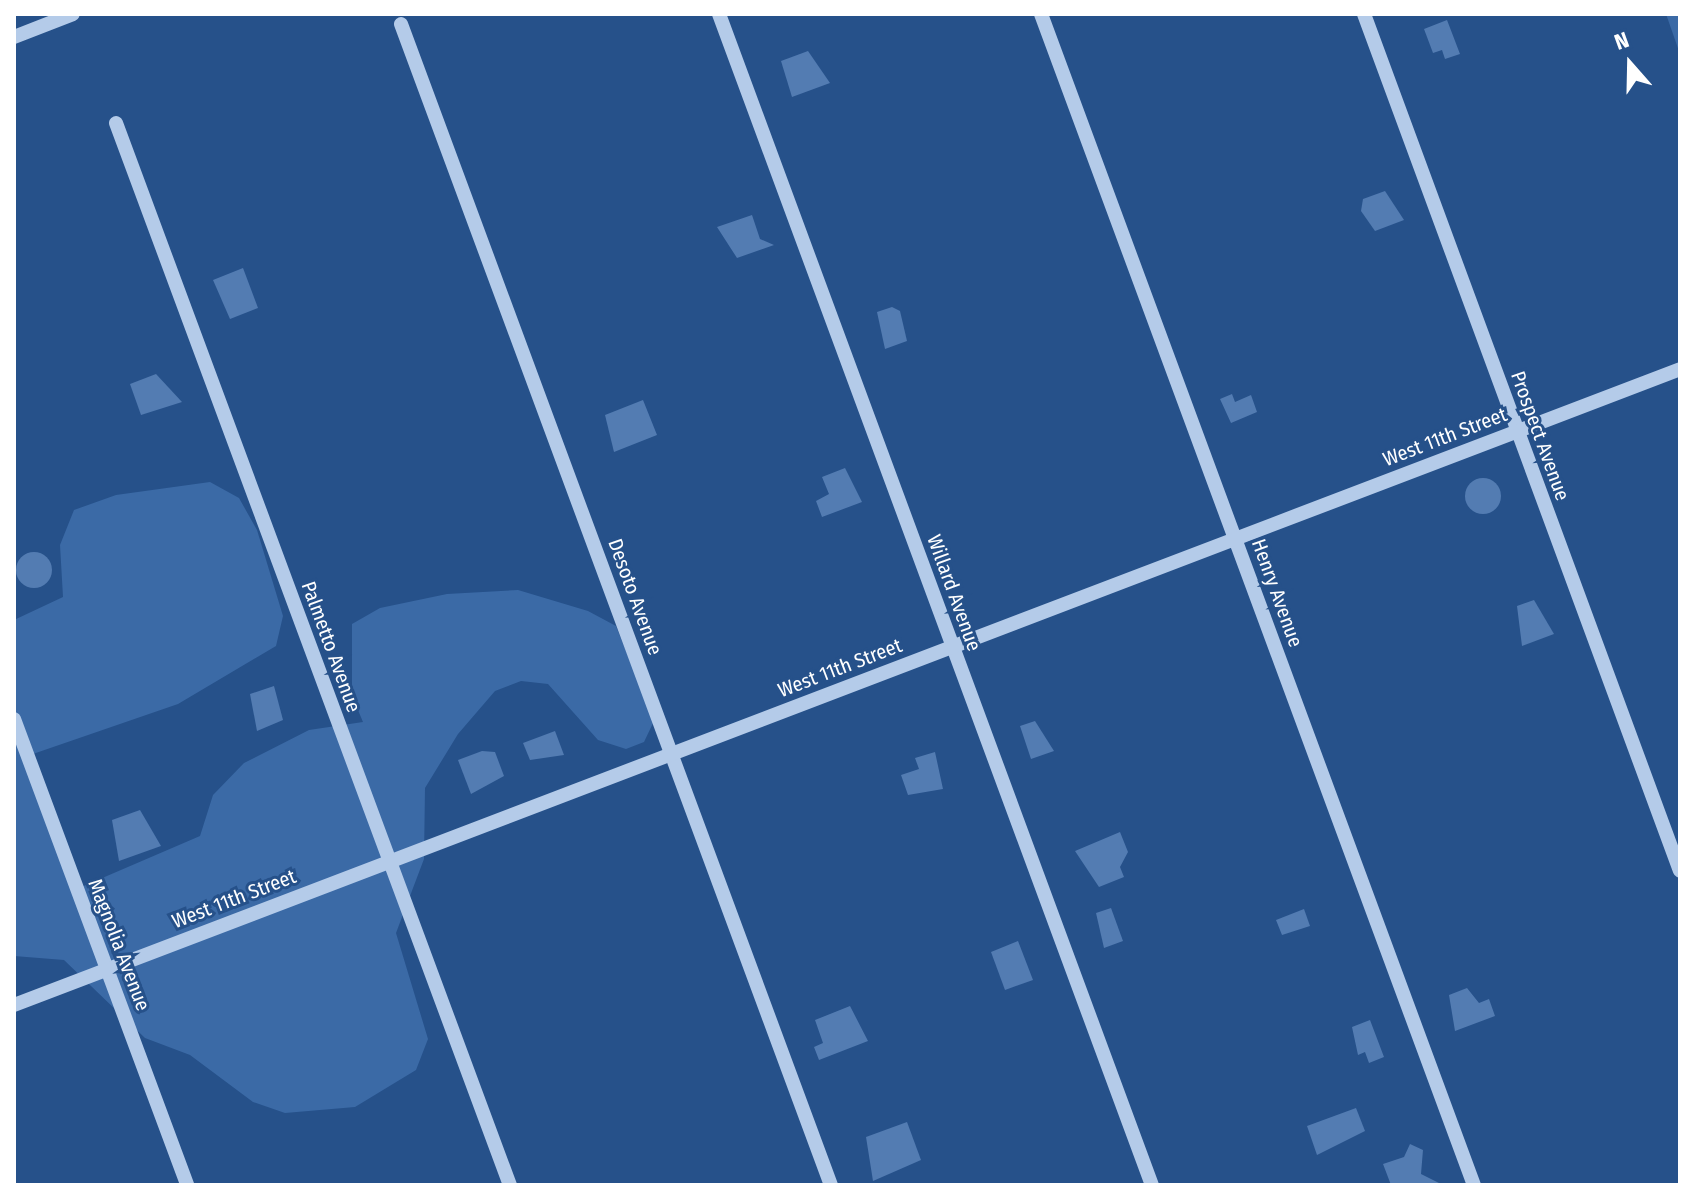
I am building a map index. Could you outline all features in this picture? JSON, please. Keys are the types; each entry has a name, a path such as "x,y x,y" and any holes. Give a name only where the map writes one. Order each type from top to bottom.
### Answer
{"street":[{"path":"14,37 73,14"},
{"name":"Willard Avenue","path":"719,14 1152,1185"},
{"name":"Henry Avenue","path":"1041,14 1474,1185"},
{"name":"Prospect Avenue","path":"1364,14 1680,871"},
{"name":"Desoto Avenue","path":"401,24 831,1185"},
{"name":"Palmetto Avenue","path":"116,123 510,1185"},
{"name":"West 11th Street","path":"14,1005 1680,369"},
{"name":"Magnolia Avenue","path":"14,719 187,1185"}],"shaded area":[{"path":"1666,14 1680,14 1680,54"},
{"path":"210,482 239,498 257,530 283,616 276,646 178,704 30,755 79,888 200,836 213,795 244,763 309,730 363,722 352,696 352,624 380,608 447,594 518,590 588,611 616,626 654,721 644,742 626,749 598,740 548,684 521,681 495,691 458,734 425,788 424,859 396,933 428,1039 416,1070 355,1107 285,1113 253,1102 190,1055 145,1038 64,960 14,956 14,620 63,597 60,545 74,510 116,495"}],"building":[{"path":"1447,20 1460,54 1445,59 1442,50 1433,53 1424,29"},
{"path":"808,51 830,83 792,97 781,61"},
{"path":"1385,191 1404,220 1375,231 1361,211 1363,199"},
{"path":"752,215 760,239 774,245 737,258 717,227"},
{"path":"243,268 258,308 230,319 213,280"},
{"path":"892,307 900,311 907,341 885,349 877,312"},
{"path":"156,374 182,402 141,415 130,384"},
{"path":"1232,394 1235,402 1251,395 1257,412 1231,423 1220,399"},
{"path":"643,400 657,435 614,452 605,415"},
{"path":"845,468 862,502 822,517 816,501 829,494 822,477"},
{"path":"1483,478 1496,483 1501,496 1496,509 1483,514 1470,509 1465,496 1470,483"},
{"path":"34,552 47,557 52,570 47,583 34,588 21,583 16,570 21,557"},
{"path":"1534,600 1554,634 1522,646 1517,606"},
{"path":"274,686 283,720 257,731 250,694"},
{"path":"1035,721 1054,751 1031,759 1020,726"},
{"path":"555,731 564,755 530,760 523,743"},
{"path":"482,751 495,752 504,776 471,794 458,760"},
{"path":"935,752 943,789 908,795 901,775 919,769 915,758"},
{"path":"140,810 161,846 119,861 112,820"},
{"path":"1120,832 1128,852 1120,867 1124,877 1099,887 1075,851"},
{"path":"1111,908 1123,941 1104,948 1096,913"},
{"path":"1304,909 1310,926 1282,935 1276,920"},
{"path":"1018,941 1033,980 1005,990 991,952"},
{"path":"1467,988 1479,1003 1489,999 1495,1016 1455,1031 1449,995"},
{"path":"850,1006 868,1041 819,1060 814,1047 823,1043 815,1020"},
{"path":"1370,1020 1384,1057 1369,1063 1365,1052 1358,1055 1352,1027"},
{"path":"1356,1108 1365,1131 1317,1155 1307,1126"},
{"path":"907,1122 921,1160 873,1181 866,1137"},
{"path":"1410,1144 1423,1150 1421,1174 1443,1185 1391,1185 1383,1164 1404,1157"}]}
